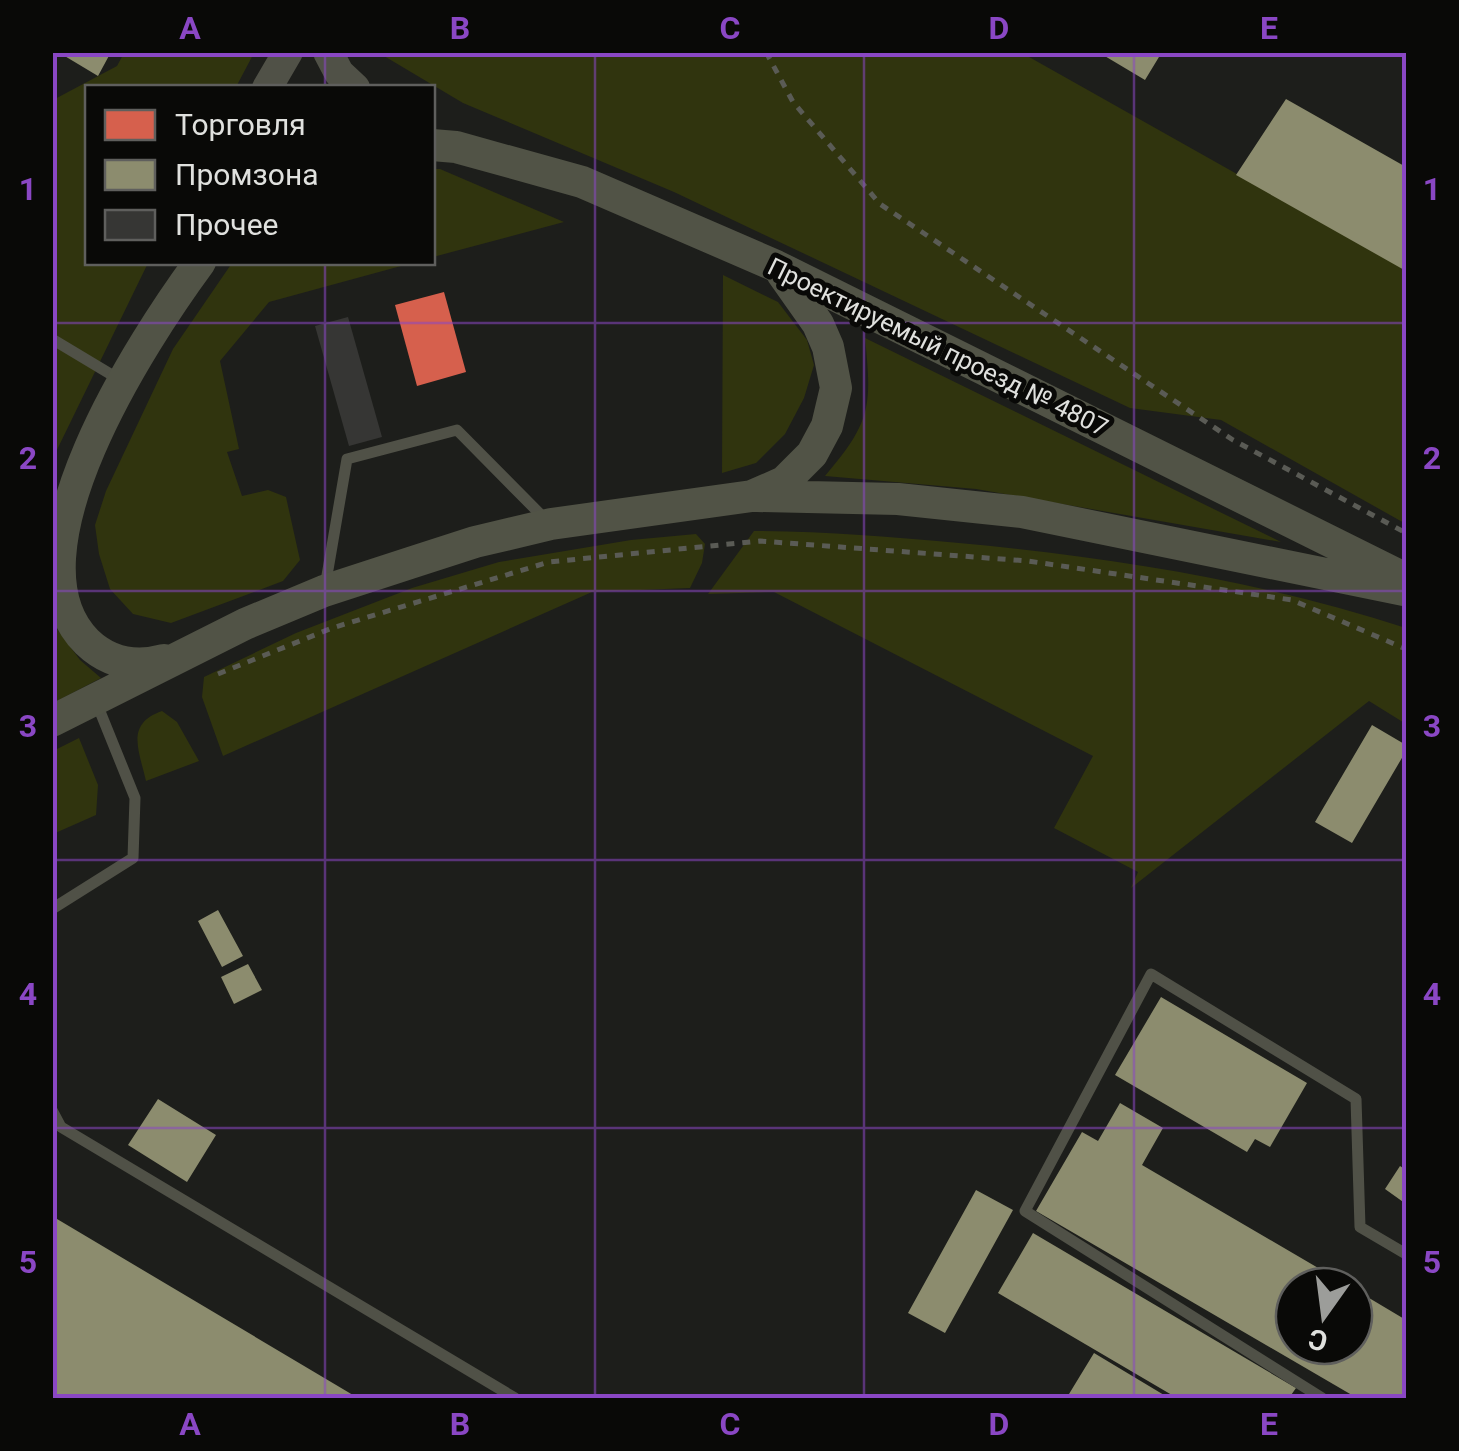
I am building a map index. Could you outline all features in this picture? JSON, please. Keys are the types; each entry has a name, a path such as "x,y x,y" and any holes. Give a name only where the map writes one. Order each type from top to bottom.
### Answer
{"main road":[{"name":"Проектируемый проезд № 4807","path":"440,142 582,182 776,266 1406,578"},
{"path":"752,496 784,482 812,454 827,426 836,388 828,347 818,324 776,266"},
{"path":"183,655 147,665 102,655 66,616 60,557 62,502 122,382 185,276"},
{"path":"52,721 245,624 324,592 476,542 550,524 752,496 898,499 1022,512 1406,591"}],"street":[{"path":"269,85 288,52"},
{"path":"328,52 351,85"}],"lane":[{"path":"52,339 122,382"},
{"path":"324,592 347,459 457,430 550,524"},
{"path":"52,908 132,858 135,798 95,700"},
{"path":"1322,1398 1025,1211 1150,974 1356,1098 1360,1227 1406,1254"},
{"path":"52,1110 61,1127 515,1398"}],"path":[{"path":"766,52 793,102 880,204 1233,440 1406,533"},
{"path":"209,678 332,628 549,562 760,541 1028,560 1292,600 1406,649"}],"green space":[{"path":"124,53 254,53 237,85 85,85 85,265 147,265 53,458 53,100 117,66"},
{"path":"379,53 1022,53 1406,269 1406,524 1221,420 1130,408 674,192 463,103"},
{"path":"435,169 440,169 564,222 435,256"},
{"path":"231,265 405,265 269,302 220,361 239,449 227,452 242,496 268,490 286,497 300,560 283,581 171,623 133,614 110,589 95,525 106,491 173,349"},
{"path":"723,275 778,302 807,340 814,365 804,398 785,434 756,463 722,473"},
{"path":"865,338 1281,542 976,489 825,476 852,441 865,413"},
{"path":"754,531 959,543 1073,556 1241,584 1351,611 1406,628 1406,724 1369,701 1131,888 1138,872 1054,828 1093,756 774,592 708,594"},
{"path":"696,534 705,544 702,563 690,588 592,592 223,756 202,697 204,677 296,633 412,588 499,562 631,540"},
{"path":"52,622 80,660 101,678 53,703"},
{"path":"162,711 177,722 199,761 146,781 138,749 139,731 150,716"},
{"path":"79,738 98,785 96,815 53,834 53,751"}],"building: Торговля":[{"path":"444,292 466,372 417,386 395,305"}],"building: Промзона":[{"path":"58,52 111,52 98,76"},
{"path":"1098,52 1162,52 1145,80"},
{"path":"1286,99 1406,167 1406,271 1236,175"},
{"path":"1372,725 1406,745 1406,751 1352,843 1315,822"},
{"path":"218,910 243,956 222,967 198,921"},
{"path":"248,964 262,990 234,1004 221,977"},
{"path":"1161,997 1307,1083 1270,1147 1255,1139 1247,1152 1115,1075"},
{"path":"158,1099 216,1135 187,1182 128,1145"},
{"path":"1120,1103 1163,1128 1142,1165 1315,1266 1274,1266 1274,1350 1036,1211 1082,1132 1098,1141"},
{"path":"1400,1166 1406,1170 1406,1204 1385,1189"},
{"path":"976,1190 1013,1210 945,1333 908,1313"},
{"path":"52,1216 358,1398 52,1398"},
{"path":"1033,1233 1296,1388 1289,1398 1177,1398 998,1293"},
{"path":"1374,1301 1406,1320 1406,1398 1357,1398 1302,1366 1374,1366"},
{"path":"1094,1353 1169,1398 1078,1398 1069,1394"}],"building: Прочее":[{"path":"348,317 382,437 349,446 315,326"}]}
